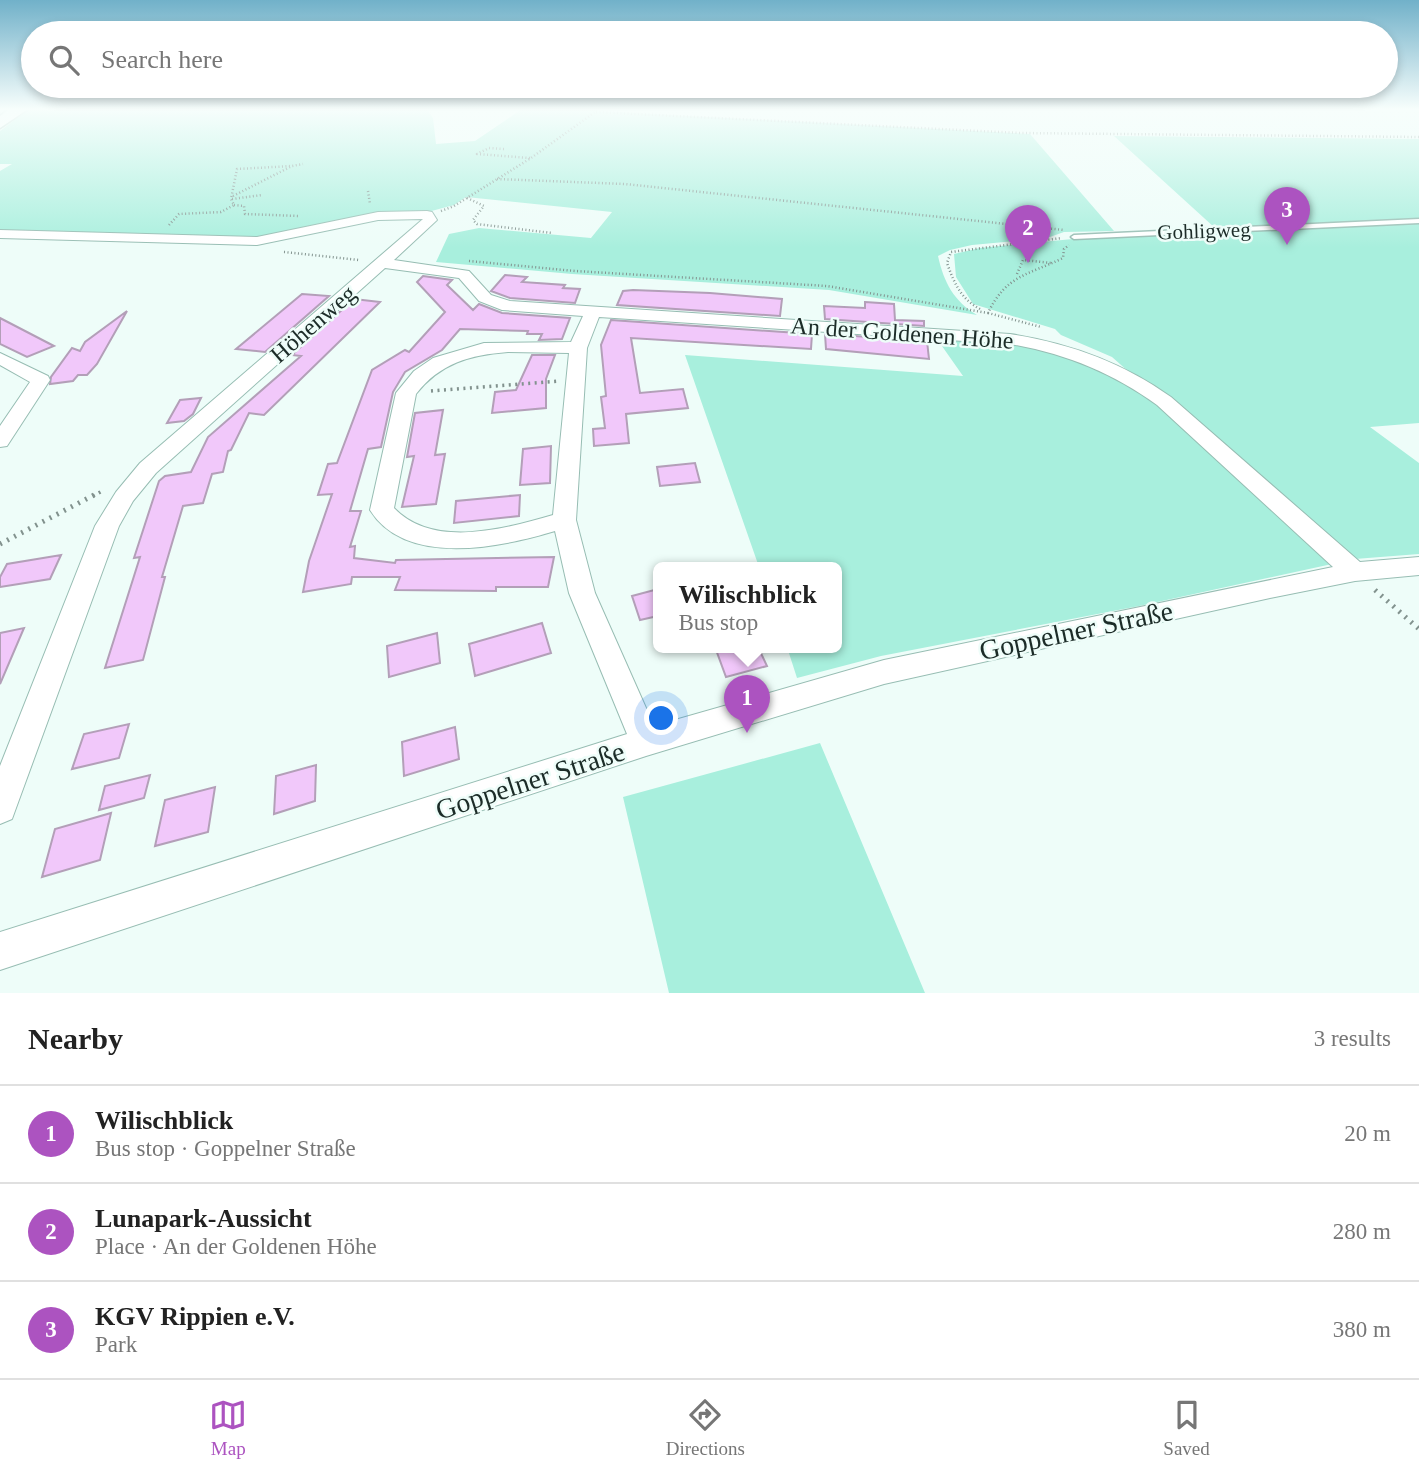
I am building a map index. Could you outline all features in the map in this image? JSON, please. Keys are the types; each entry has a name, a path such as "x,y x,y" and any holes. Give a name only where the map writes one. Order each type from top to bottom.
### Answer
{"street":[{"path":"0,234 257,241 378,216 427,215"},
{"name":"Höhenweg","path":"0,808 107,526 124,497 148,468 430,220 427,215"},
{"name":"An der Goldenen Höhe","path":"384,262 464,274 485,298 497,303 593,312 1010,339 1047,345 1077,354 1110,368 1164,401 1355,572"},
{"path":"593,312 578,348 564,520 582,593 646,742"},
{"path":"564,520 526,532 483,539 441,540 400,528 382,510 406,393 415,378 433,365 453,356 482,349 578,348"},
{"path":"0,358 41,380 0,441"},
{"name":"Goppelner Straße","path":"0,951 646,742 884,672 1355,572 1419,566"}],"lane":[{"name":"Gohligweg","path":"1074,237 1419,221"}],"path":[{"path":"500,155 531,158"},
{"path":"427,215 454,206 535,155"},
{"path":"154,239 166,233 179,214 229,210 234,205 232,197 237,169 303,164"},
{"path":"232,197 292,166"},
{"path":"497,179 625,184 1106,234"},
{"path":"232,197 262,195"},
{"path":"467,198 484,206 473,220 477,224 552,233"},
{"path":"988,313 1001,288 1017,275 1042,269 1063,258 1064,249 1074,237"},
{"path":"988,313 966,303 947,263 951,252 1074,237"},
{"path":"257,241 270,250 384,262"},
{"path":"427,267 439,262 476,260 575,271 827,286 988,313 1043,328"},
{"path":"1017,275 1023,260 1053,263"},
{"path":"406,393 576,380"},
{"path":"0,544 112,486"},
{"path":"1355,572 1419,629"}],"green space":[{"path":"0,155 1048,155 1114,231 1064,232 1047,238 972,245 938,256 943,275 951,290 962,304 977,315 829,290 572,274 436,262 449,234 479,228 591,238 612,212 466,197 454,205 424,213 399,213 276,238 0,233 0,171 12,164 0,164"},
{"path":"1135,155 1419,155 1419,221 1215,228"},
{"path":"1419,223 1419,423 1370,427 1419,463 1419,554 1342,560 1112,357 1061,335 1055,329 973,304 956,277 954,254 980,248 1083,238"},
{"path":"937,339 1009,343 1048,349 1108,371 1159,404 1332,564 1139,606 881,656 797,678 789,653 842,653 842,562 757,562 685,355 963,376"},
{"path":"820,743 925,993 669,993 623,797"}],"building":[{"path":"505,275 527,277 522,282 565,285 563,288 580,289 575,303 510,298 491,291"},
{"path":"423,276 452,280 447,285 473,310 479,304 502,313 570,318 562,339 539,340 542,334 527,334 528,331 460,329 442,350 405,372 393,392 381,447 368,449 350,511 361,511 350,547 355,546 354,558 395,563 396,560 554,557 548,587 496,587 496,591 395,590 400,577 352,577 351,584 303,592 309,561 332,494 318,495 328,464 337,463 372,370 405,350 409,352 445,312 417,282"},
{"path":"623,291 782,299 780,316 617,305"},
{"path":"302,294 329,296 265,352 236,349"},
{"path":"354,299 380,302 264,415 249,413 231,450 228,451 223,472 212,474 203,503 183,506 162,577 165,577 143,660 105,668 140,557 134,558 159,481 165,476 191,472 208,437 301,356 292,355"},
{"path":"865,302 894,304 895,320 924,321 924,326 825,319 824,306 865,308"},
{"path":"127,311 97,364 87,375 78,375 73,381 50,384 51,377 72,348 80,351 85,342"},
{"path":"0,318 54,346 27,357 0,344"},
{"path":"611,320 812,334 811,349 631,338 640,393 683,389 688,408 626,414 629,443 594,446 593,429 605,428 601,397 606,396 601,345"},
{"path":"825,334 927,341 929,359 826,349"},
{"path":"532,355 555,355 546,379 546,408 492,413 495,392 516,390"},
{"path":"201,398 193,414 184,421 167,423 180,400"},
{"path":"443,410 435,455 445,454 436,504 402,507 414,456 407,457 415,413"},
{"path":"551,446 550,483 520,485 523,449"},
{"path":"695,463 700,482 660,486 657,467"},
{"path":"520,495 519,516 454,523 456,501"},
{"path":"61,555 50,579 0,587 0,577 7,564"},
{"path":"653,590 653,617 640,620 632,596"},
{"path":"542,623 551,653 475,676 469,644"},
{"path":"24,628 0,684 0,633"},
{"path":"437,633 440,663 389,677 387,646"},
{"path":"717,653 761,653 767,666 726,677"},
{"path":"129,724 119,758 72,769 84,734"},
{"path":"455,727 459,759 404,776 402,742"},
{"path":"316,765 315,801 274,814 276,776"},
{"path":"150,775 144,798 99,810 105,786"},
{"path":"215,787 208,832 155,846 165,800"},
{"path":"111,813 100,860 42,877 55,829"}],"place":[{"name":"KGV Rippien e.V.","path":"1287,245"},
{"name":"Lunapark-Aussicht","path":"1028,263"},
{"name":"Wilischblick","path":"747,733"}]}
